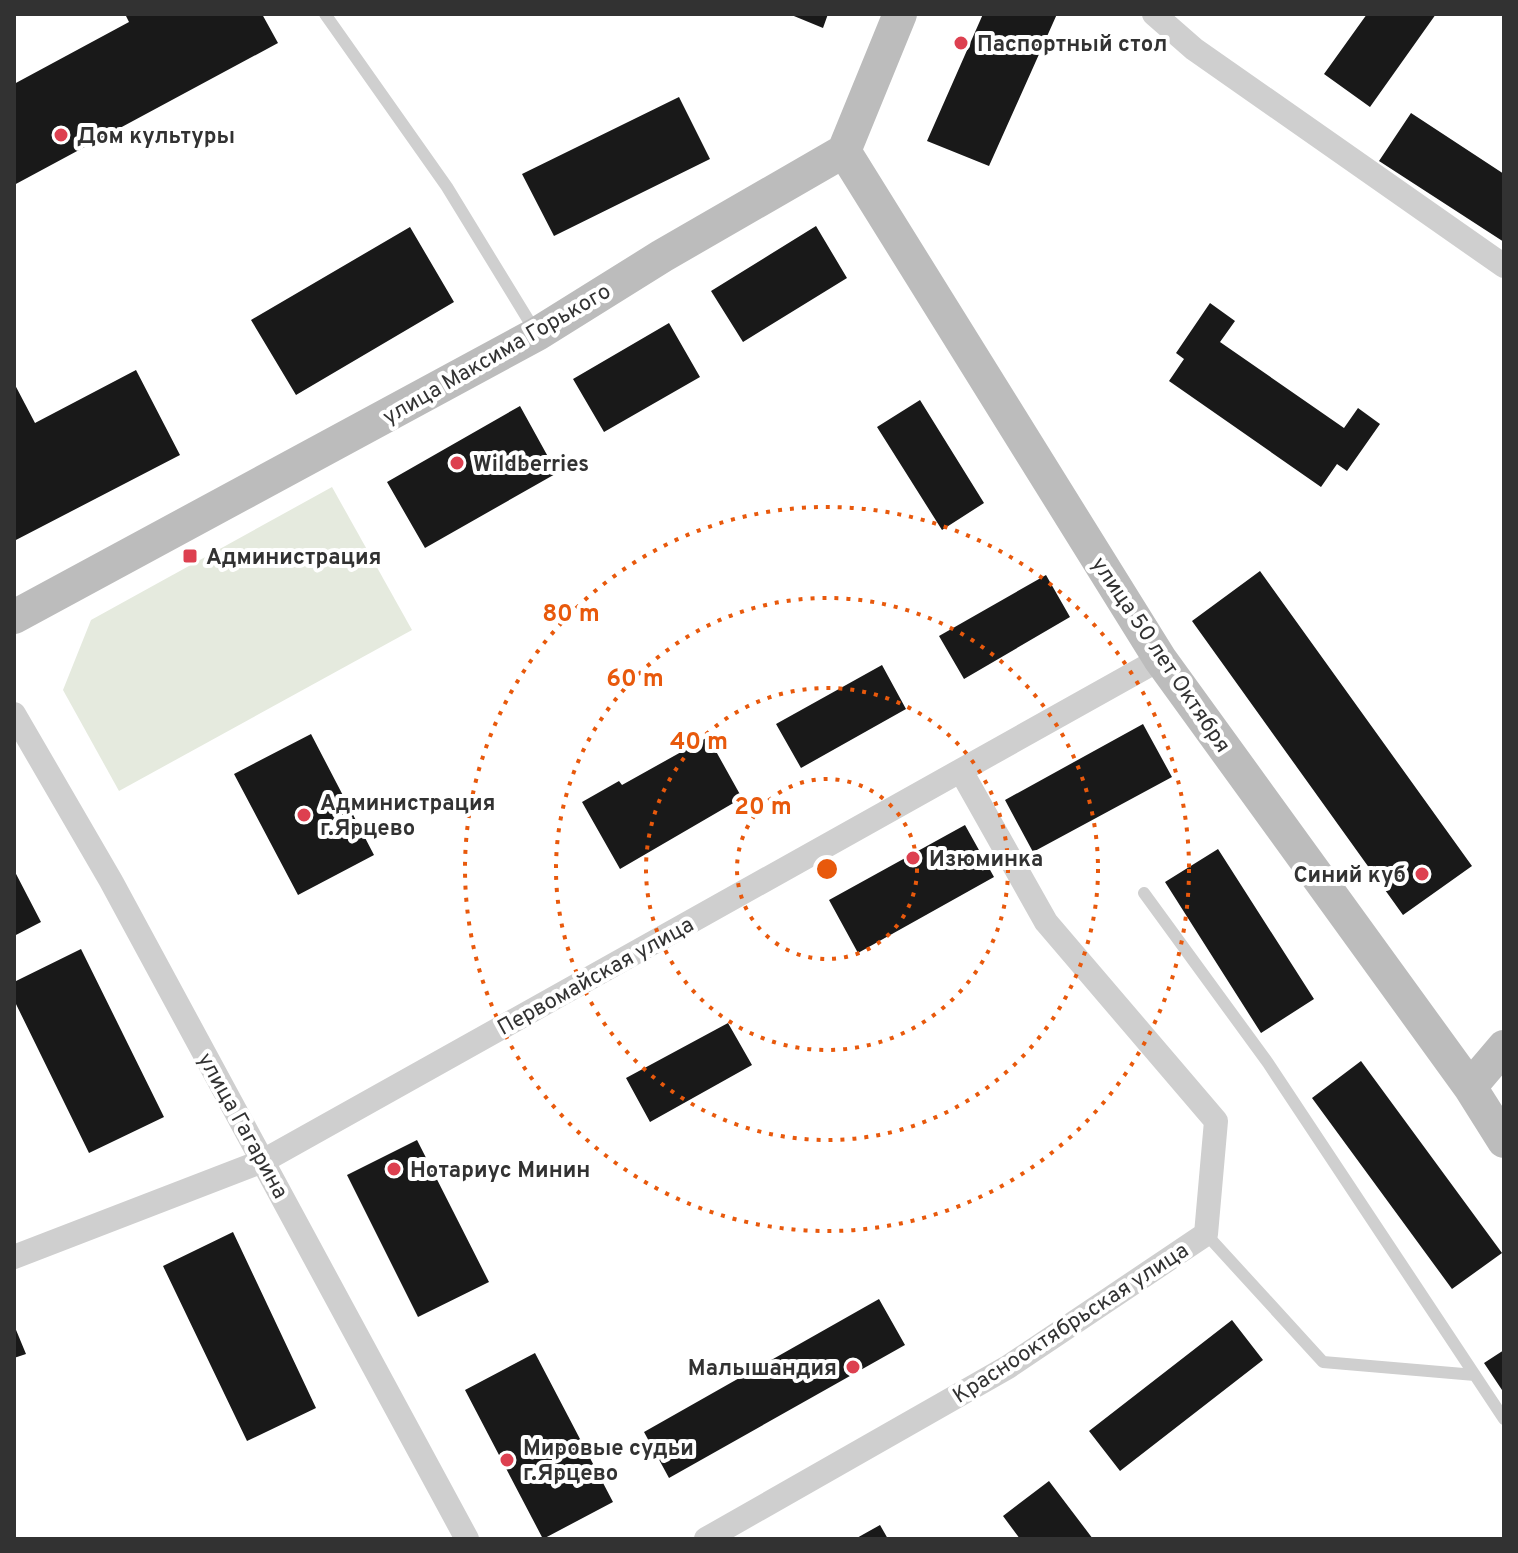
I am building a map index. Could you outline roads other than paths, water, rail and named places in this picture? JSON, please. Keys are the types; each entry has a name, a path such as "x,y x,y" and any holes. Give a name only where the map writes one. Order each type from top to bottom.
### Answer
{"street":[{"path":"844,151 900,14"},
{"path":"1154,14 1194,49 1504,266"},
{"name":"улица Максима Горького","path":"14,617 537,334 662,256 844,151"},
{"name":"улица 50 лет Октября","path":"844,151 1160,659 1470,1087 1504,1141"},
{"name":"Первомайская улица","path":"14,1257 263,1161 1160,659"},
{"name":"улица Гагарина","path":"14,714 111,881 467,1539"},
{"name":"Краснооктябрьская улица","path":"706,1539 1008,1367 1206,1234 1216,1121 1046,922 961,771"},
{"path":"1470,1087 1504,1047"}],"lane":[{"path":"325,14 447,187 537,334"},
{"path":"1144,893 1268,1063 1504,1419"},
{"path":"1206,1234 1323,1362 1475,1375"}],"place":[{"name":"Паспортный стол","path":"961,43"},
{"name":"Дом культуры","path":"61,135"},
{"name":"Wildberries","path":"457,463"},
{"name":"Администрация","path":"190,556"},
{"name":"Администрация г.Ярцево","path":"304,815"},
{"name":"Изюминка","path":"913,858"},
{"name":"Синий куб","path":"1422,874"},
{"name":"Нотариус Минин","path":"394,1169"},
{"name":"Малышандия","path":"853,1367"},
{"name":"Мировые судьи г.Ярцево","path":"507,1460"}]}
